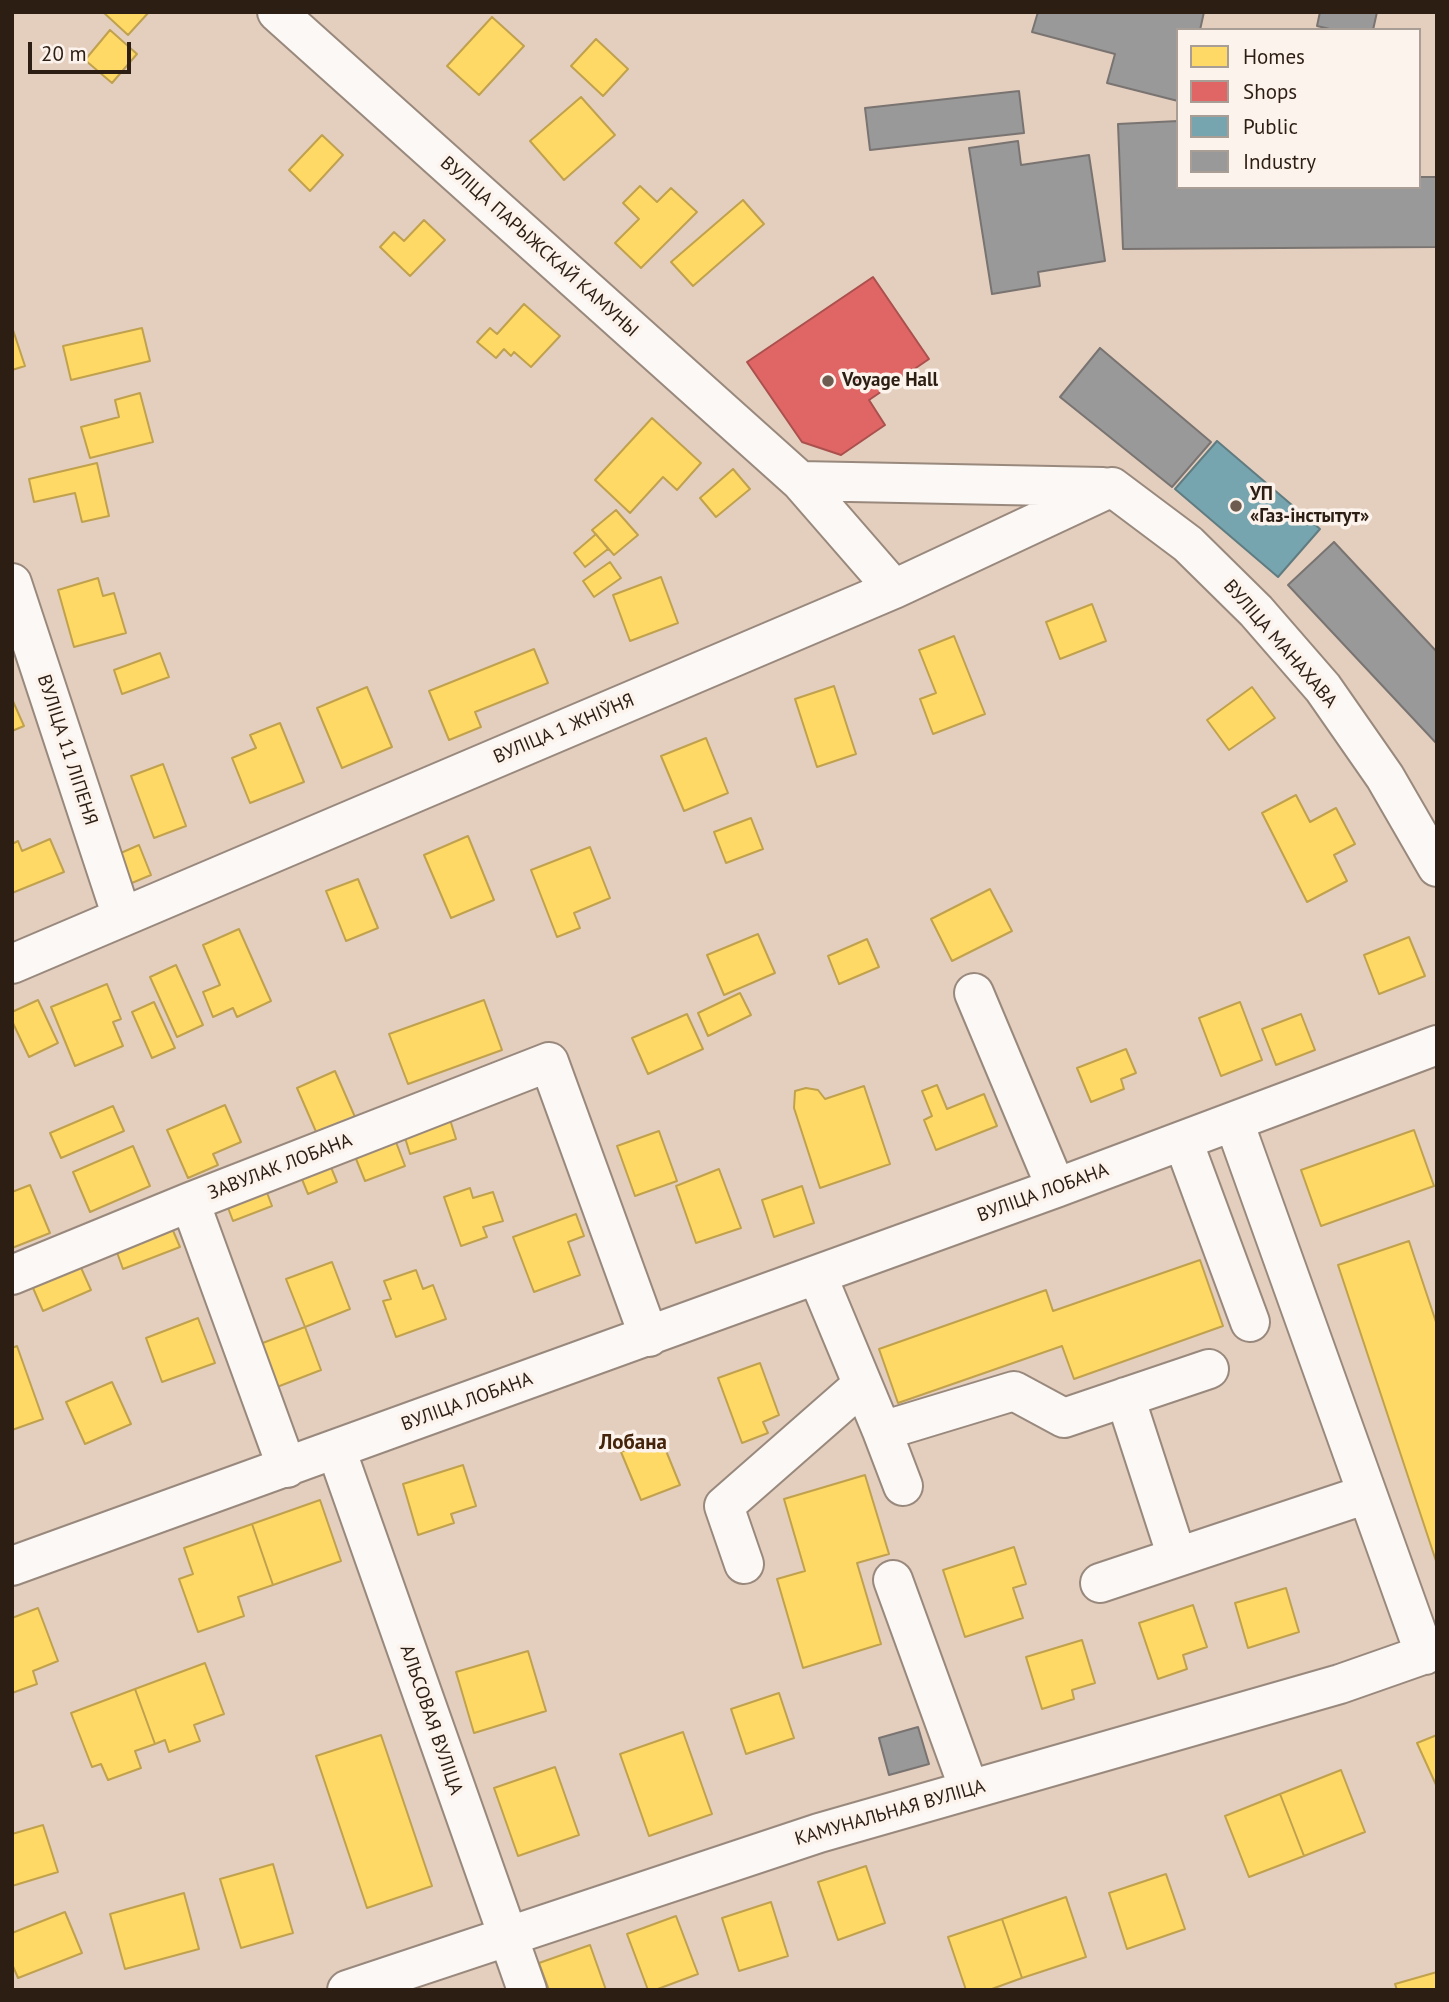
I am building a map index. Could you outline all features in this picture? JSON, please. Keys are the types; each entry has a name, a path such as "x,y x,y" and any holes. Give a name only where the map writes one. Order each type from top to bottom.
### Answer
{"street":[{"name":"ВУЛІЦА ПАРЫЖСКАЙ КАМУНЫ","path":"277,12 800,481 894,589"},
{"path":"800,481 1112,487"},
{"name":"ВУЛІЦА 1 ЖНІЎНЯ","path":"12,964 894,589 1112,487"},
{"name":"ВУЛІЦА МАНАХАВА","path":"1112,487 1188,544 1256,611 1323,688 1385,777 1437,867"},
{"name":"ВУЛІЦА 11 ЛІПЕНЯ","path":"12,583 122,918"},
{"path":"974,993 1056,1188"},
{"name":"ВУЛІЦА ЛОБАНА","path":"12,1566 649,1337 1437,1045"},
{"name":"ЗАВУЛАК ЛОБАНА","path":"12,1275 190,1202 549,1062 649,1337"},
{"path":"1234,1122 1367,1494 1431,1653"},
{"path":"1183,1141 1250,1322"},
{"path":"190,1202 286,1468"},
{"path":"817,1275 903,1486"},
{"path":"882,1431 1014,1391 1064,1418 1209,1368"},
{"path":"744,1564 724,1506 862,1385"},
{"path":"1125,1397 1177,1557"},
{"name":"АЛЬСОВАЯ ВУЛІЦА","path":"336,1449 527,1990"},
{"path":"1100,1583 1367,1494"},
{"path":"893,1580 969,1789"},
{"name":"КАМУНАЛЬНАЯ ВУЛІЦА","path":"346,1990 819,1833 1340,1684 1431,1653"}],"building: Homes":[{"path":"103,12 149,12 128,35"},
{"path":"492,17 524,46 479,95 447,66"},
{"path":"110,30 137,54 112,83 85,60"},
{"path":"596,39 628,69 603,96 571,66"},
{"path":"581,97 615,135 564,180 530,141"},
{"path":"322,135 343,155 310,191 289,170"},
{"path":"640,186 657,202 671,188 697,212 641,268 615,243 639,219 623,203"},
{"path":"743,200 764,224 693,286 671,262"},
{"path":"424,220 445,240 410,276 380,247 394,232 404,241"},
{"path":"524,304 560,336 531,367 514,352 511,356 504,349 496,358 477,342 490,328 497,334"},
{"path":"12,327 25,366 12,370"},
{"path":"142,328 150,361 71,380 63,346"},
{"path":"140,393 153,442 90,458 81,427 119,417 115,400"},
{"path":"652,418 701,463 677,490 663,477 630,513 595,480"},
{"path":"97,463 109,516 82,522 75,493 34,502 29,479"},
{"path":"733,469 750,489 716,517 700,498"},
{"path":"616,510 638,535 614,555 592,530"},
{"path":"596,534 608,549 585,567 574,553"},
{"path":"610,562 621,578 594,597 583,581"},
{"path":"661,577 678,623 630,641 613,595"},
{"path":"98,578 103,596 114,593 126,633 74,647 58,590"},
{"path":"1092,604 1106,641 1060,659 1046,622"},
{"path":"954,636 985,714 933,734 920,699 936,693 919,650"},
{"path":"534,649 548,683 475,712 481,727 449,740 429,691"},
{"path":"160,653 169,677 122,694 114,670"},
{"path":"834,686 856,754 817,767 795,699"},
{"path":"367,687 392,747 342,768 317,708"},
{"path":"1252,687 1275,718 1229,750 1207,720"},
{"path":"12,699 24,726 12,731"},
{"path":"280,723 304,782 250,803 232,758 256,748 250,735"},
{"path":"706,738 728,793 684,811 661,756"},
{"path":"163,764 186,826 154,838 131,776"},
{"path":"1296,795 1310,822 1336,808 1355,844 1334,855 1347,881 1307,902 1262,813"},
{"path":"751,818 763,849 726,863 714,832"},
{"path":"468,836 494,900 451,918 424,855"},
{"path":"50,839 64,872 12,893 12,844 18,841 22,851"},
{"path":"139,845 151,875 127,885 114,856"},
{"path":"590,847 610,898 574,913 580,928 557,937 531,870"},
{"path":"358,879 378,928 346,941 326,891"},
{"path":"990,889 1012,931 952,961 931,919"},
{"path":"239,929 271,1001 237,1017 233,1008 213,1017 203,992 220,985 203,945"},
{"path":"758,934 775,973 724,995 707,955"},
{"path":"1409,937 1425,976 1379,994 1364,955"},
{"path":"867,939 879,967 839,984 828,956"},
{"path":"176,965 203,1025 177,1037 150,977"},
{"path":"107,984 121,1019 113,1022 123,1046 75,1066 51,1007"},
{"path":"740,993 751,1015 708,1036 698,1013"},
{"path":"38,1000 58,1043 29,1057 12,1021 12,1012"},
{"path":"484,1000 502,1050 408,1084 389,1034"},
{"path":"154,1002 175,1048 152,1058 132,1012"},
{"path":"1240,1002 1262,1060 1221,1076 1199,1018"},
{"path":"687,1014 703,1049 648,1074 632,1038"},
{"path":"1301,1014 1315,1050 1276,1065 1262,1029"},
{"path":"1126,1049 1136,1073 1121,1079 1124,1089 1091,1102 1077,1068"},
{"path":"335,1071 355,1117 317,1134 297,1088"},
{"path":"937,1085 947,1109 984,1094 997,1126 936,1150 924,1120 932,1116 922,1091"},
{"path":"864,1086 890,1164 820,1188 794,1108 795,1091 806,1088 818,1090 825,1099"},
{"path":"225,1105 241,1142 213,1154 218,1165 188,1178 167,1130"},
{"path":"113,1106 124,1131 61,1158 50,1133"},
{"path":"448,1113 456,1139 410,1154 402,1128"},
{"path":"1414,1130 1434,1186 1321,1226 1301,1170"},
{"path":"659,1131 677,1181 635,1196 617,1146"},
{"path":"393,1134 405,1166 365,1181 352,1149"},
{"path":"133,1146 150,1186 90,1212 73,1172"},
{"path":"326,1155 337,1182 308,1194 297,1167"},
{"path":"719,1169 741,1228 696,1243 676,1186"},
{"path":"263,1182 272,1206 233,1221 224,1197"},
{"path":"30,1185 50,1233 12,1248 12,1192"},
{"path":"802,1186 814,1223 774,1237 762,1200"},
{"path":"470,1188 473,1198 493,1192 503,1221 483,1227 487,1237 461,1246 444,1197"},
{"path":"576,1214 584,1236 568,1242 580,1275 534,1292 513,1237"},
{"path":"171,1226 180,1247 123,1269 115,1247"},
{"path":"1409,1241 1437,1325 1437,1564 1338,1265"},
{"path":"1200,1260 1223,1326 1074,1379 1062,1346 898,1403 879,1349 1046,1290 1053,1311"},
{"path":"78,1261 91,1290 43,1311 30,1281"},
{"path":"332,1262 350,1309 305,1327 286,1279"},
{"path":"416,1270 423,1289 433,1285 446,1319 396,1337 383,1301 391,1299 384,1281"},
{"path":"198,1318 215,1363 162,1382 146,1338"},
{"path":"305,1327 321,1370 277,1387 260,1344"},
{"path":"17,1346 43,1419 12,1430 12,1348"},
{"path":"760,1363 779,1415 763,1422 768,1433 742,1443 718,1378"},
{"path":"112,1382 131,1424 85,1444 66,1402"},
{"path":"660,1436 680,1485 641,1500 621,1452"},
{"path":"463,1465 476,1506 451,1514 454,1523 418,1535 403,1484"},
{"path":"865,1475 889,1554 857,1563 881,1644 803,1668 777,1579 805,1571 784,1499"},
{"path":"320,1500 341,1561 273,1585 252,1524"},
{"path":"252,1524 273,1585 238,1597 244,1616 198,1632 179,1579 193,1574 184,1548"},
{"path":"1014,1547 1026,1584 1013,1588 1023,1618 965,1637 943,1570"},
{"path":"1286,1588 1299,1632 1248,1648 1235,1603"},
{"path":"1193,1605 1207,1647 1183,1655 1187,1669 1158,1679 1139,1623"},
{"path":"38,1608 58,1661 33,1671 37,1684 12,1693 12,1618"},
{"path":"1082,1640 1095,1683 1072,1690 1074,1699 1042,1709 1026,1657"},
{"path":"528,1651 546,1711 474,1733 456,1672"},
{"path":"205,1663 224,1714 194,1725 200,1741 169,1752 165,1740 155,1744 135,1689"},
{"path":"135,1689 155,1744 135,1751 141,1768 108,1780 101,1764 92,1767 71,1713"},
{"path":"779,1693 794,1738 746,1754 731,1709"},
{"path":"683,1732 712,1814 649,1836 620,1754"},
{"path":"381,1735 432,1886 367,1908 316,1756"},
{"path":"1437,1735 1437,1787 1417,1743"},
{"path":"555,1767 579,1835 518,1856 494,1788"},
{"path":"1341,1770 1365,1832 1304,1856 1280,1794"},
{"path":"1280,1794 1304,1856 1249,1877 1225,1816"},
{"path":"43,1825 58,1872 12,1886 12,1834"},
{"path":"273,1864 293,1933 241,1948 220,1879"},
{"path":"866,1866 885,1923 838,1940 818,1882"},
{"path":"1166,1874 1185,1929 1127,1949 1109,1893"},
{"path":"184,1893 199,1949 125,1969 110,1914"},
{"path":"1066,1897 1086,1957 1022,1978 1002,1919"},
{"path":"771,1902 788,1956 739,1971 722,1918"},
{"path":"65,1912 82,1953 18,1978 12,1964 12,1933"},
{"path":"676,1916 698,1974 655,1990 648,1990 627,1934"},
{"path":"1002,1919 1022,1978 989,1990 966,1990 948,1937"},
{"path":"590,1945 606,1990 549,1990 539,1963"},
{"path":"1437,1972 1437,1990 1397,1990 1395,1984"}],"building: Shops":[{"name":"Voyage Hall","path":"873,277 929,359 869,400 885,425 841,455 802,442 747,362"}],"building: Public":[{"path":"1217,441 1320,529 1278,577 1175,489"}],"building: Industry":[{"path":"1038,12 1204,12 1200,28 1176,28 1176,100 1107,83 1115,54 1032,32"},
{"path":"1320,12 1377,12 1373,28 1317,26"},
{"path":"1019,91 1024,133 870,150 865,108"},
{"path":"1176,121 1176,189 1421,189 1421,177 1437,177 1437,247 1123,249 1118,124"},
{"path":"1018,141 1021,165 1089,155 1105,261 1038,272 1040,286 992,294 969,148"},
{"path":"1100,348 1211,442 1172,487 1060,397"},
{"path":"1334,542 1437,652 1437,744 1288,585"},
{"path":"918,1727 929,1764 889,1775 879,1738"}],"place":[{"name":"Voyage Hall","path":"828,381"},
{"name":"УП «Газ-інстытут»","path":"1236,506"}],"district":[{"name":"Лобана","path":"633,1443"}]}
